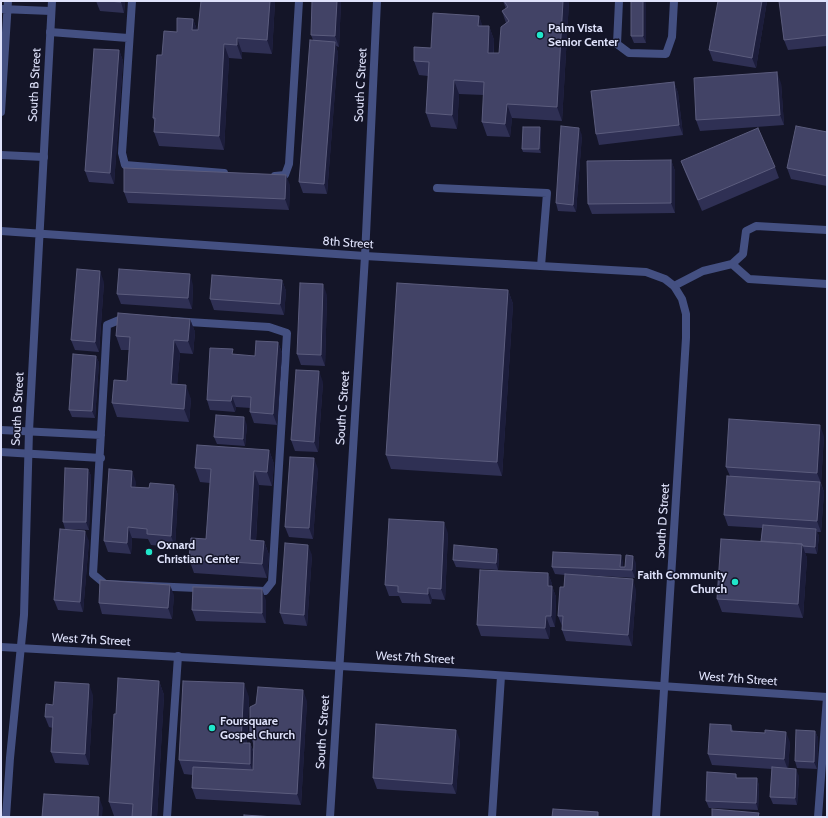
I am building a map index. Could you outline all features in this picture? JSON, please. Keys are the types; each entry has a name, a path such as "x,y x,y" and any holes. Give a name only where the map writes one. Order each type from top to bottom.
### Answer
{"street":[{"name":"South B Street","path":"6,817 10,758 24,615 29,431 52,1"},
{"path":"132,1 128,38 122,153 126,165 235,173"},
{"path":"266,176 285,175 289,164 299,1"},
{"name":"South C Street","path":"330,817 365,256 377,1"},
{"path":"619,1 617,44 629,53 666,54 672,36 674,1"},
{"path":"1,112 6,7 51,12"},
{"path":"50,32 128,38"},
{"path":"1,155 44,157"},
{"path":"437,188 547,193 541,266"},
{"path":"674,286 703,271 732,264 743,254 746,231 756,226 827,230"},
{"name":"8th Street","path":"1,231 365,256 646,272 665,279 674,286 682,299"},
{"path":"732,264 749,279 827,284"},
{"name":"South D Street","path":"656,817 686,338 686,314 682,299"},
{"path":"124,318 269,327 286,332 272,582 265,591 105,584 93,574 100,458 107,325 124,318"},
{"path":"1,430 101,435"},
{"path":"1,452 100,458"},
{"name":"West 7th Street","path":"1,647 178,656 827,697"},
{"path":"167,817 178,656"},
{"path":"492,817 501,676"},
{"path":"818,817 827,697"}],"building":[{"path":"201,1 270,1 267,40 237,38 237,45 224,44 219,136 154,132 155,118 153,118 157,55 162,55 164,31 177,32 177,18 193,19 192,30 198,30"},
{"path":"312,1 337,1 335,36 311,35"},
{"path":"504,1 563,1 557,107 507,104 505,124 482,122 484,82 454,80 452,115 426,113 429,62 414,61 414,47 431,48 433,13 479,16 478,26 489,26 488,53 499,53 501,27 509,21 502,11 508,7"},
{"path":"631,1 643,1 643,36 631,36"},
{"path":"718,1 762,1 752,58 709,50"},
{"path":"779,1 827,1 827,35 784,40"},
{"path":"310,40 335,42 324,184 299,182"},
{"path":"94,49 119,50 110,173 85,171"},
{"path":"777,72 780,115 696,120 694,78"},
{"path":"674,82 679,125 596,134 591,91"},
{"path":"561,126 579,128 573,205 556,203"},
{"path":"796,126 827,132 827,176 787,168"},
{"path":"523,127 540,127 539,149 522,149"},
{"path":"758,128 775,167 698,200 681,161"},
{"path":"671,160 671,203 588,204 587,161"},
{"path":"124,168 286,175 285,199 124,192"},
{"path":"77,269 100,271 95,342 71,340"},
{"path":"119,269 190,274 188,298 117,294"},
{"path":"212,275 282,280 280,304 210,299"},
{"path":"300,283 323,284 321,355 297,354"},
{"path":"397,283 508,290 497,462 386,455"},
{"path":"118,313 190,319 188,341 174,340 171,384 186,385 184,409 112,403 114,380 127,381 130,337 116,336"},
{"path":"256,341 278,342 273,414 250,412 251,397 232,396 231,401 207,400 210,348 233,349 232,354 255,356"},
{"path":"73,354 96,356 92,411 69,410"},
{"path":"296,370 319,371 314,442 291,440"},
{"path":"216,415 244,417 243,439 214,437"},
{"path":"729,419 820,425 817,473 726,467"},
{"path":"197,445 269,450 267,472 254,471 250,540 264,541 262,564 189,559 191,538 206,539 211,469 195,468"},
{"path":"290,457 314,458 309,528 285,527"},
{"path":"65,468 88,469 86,522 63,522"},
{"path":"109,469 132,471 131,487 149,488 150,483 174,485 171,536 147,534 147,529 128,527 127,543 104,541"},
{"path":"727,476 820,482 817,521 724,515"},
{"path":"389,519 444,522 441,589 428,588 428,594 398,592 398,586 385,585"},
{"path":"763,525 816,529 815,547 803,546 802,544 761,541"},
{"path":"60,529 85,531 80,602 54,600"},
{"name":"Faith Community Church","path":"721,539 802,544 798,604 717,599"},
{"path":"285,543 308,545 304,615 280,613"},
{"path":"454,545 497,549 496,563 453,560"},
{"path":"553,552 621,555 620,567 625,567 626,555 633,556 632,570 552,567"},
{"path":"480,570 548,573 548,586 552,586 551,616 546,616 545,628 477,625"},
{"path":"565,574 633,579 628,635 562,630 563,616 558,616 560,587 564,587"},
{"path":"100,580 170,585 168,608 99,603"},
{"path":"193,587 262,589 262,613 192,610"},
{"path":"118,678 159,681 151,817 132,817 133,804 109,802 114,714 116,714"},
{"path":"183,681 244,683 241,743 250,743 250,764 179,760"},
{"path":"55,682 89,684 85,754 51,752 53,717 45,717 46,704 53,705"},
{"path":"258,687 303,690 297,794 192,788 193,767 253,770 254,740 250,735 250,707 256,704"},
{"path":"376,724 456,730 452,784 373,778"},
{"path":"710,724 731,725 731,731 765,733 765,730 786,732 784,759 708,754"},
{"path":"796,730 815,731 814,762 795,761"},
{"path":"772,767 796,769 795,798 770,797"},
{"path":"707,772 736,774 736,778 757,778 756,803 706,801"},
{"path":"44,794 99,797 98,817 42,817"},
{"path":"553,809 598,812 598,817 552,817"},
{"path":"712,809 759,813 758,817 712,817"},
{"path":"244,815 275,817 244,817"}],"place":[{"name":"Palm Vista Senior Center","path":"540,35"},
{"name":"Oxnard Christian Center","path":"149,552"},
{"name":"Faith Community Church","path":"735,582"},
{"name":"Foursquare Gospel Church","path":"212,728"}]}
